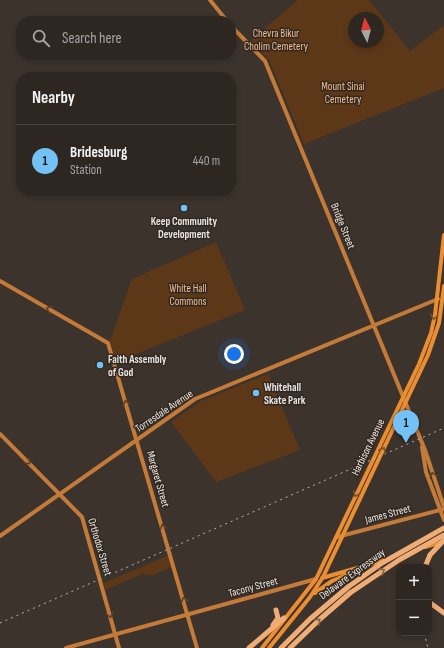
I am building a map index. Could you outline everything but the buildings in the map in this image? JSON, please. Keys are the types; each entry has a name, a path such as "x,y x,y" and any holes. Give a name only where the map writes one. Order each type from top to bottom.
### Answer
{"highway":[{"name":"Delaware Expressway","path":"281,648 310,619 348,587 387,560 444,528"},
{"name":"Delaware Expressway","path":"290,648 350,593 399,560 444,535"},
{"path":"426,564 430,555 444,541"},
{"path":"432,604 444,613"},
{"path":"249,648 277,621 278,616 276,610"},
{"path":"262,636 284,618"}],"main road":[{"path":"210,0 223,16"},
{"name":"Bridge Street","path":"236,31 265,61 425,450 443,509 444,520"},
{"name":"Harbison Avenue","path":"262,648 316,579 337,537 364,475 403,396 431,333 438,299 444,235"},
{"name":"Margaret Street","path":"0,281 108,343 197,648"},
{"name":"Harbison Avenue","path":"269,648 310,597 323,578 434,340 439,323 444,286"},
{"name":"Torresdale Avenue","path":"0,536 201,396 443,297"},
{"name":"Orthodox Street","path":"0,434 82,517 119,648"},
{"name":"James Street","path":"337,537 443,509"},
{"name":"Tacony Street","path":"66,648 363,567 444,541"},
{"path":"438,543 444,545"},
{"path":"310,597 328,584 363,567"}],"green space":[{"name":"Mount Sinai Cemetery","path":"298,0 369,0 379,12 348,12 348,48 384,48 384,19 410,51 444,25 444,88 304,144 269,60 250,41"},
{"name":"White Hall Commons","path":"216,242 245,310 116,362 110,341 132,279"},
{"path":"268,374 300,450 216,482 171,422 201,401"},
{"path":"169,555 173,566 154,575 142,574 105,590 104,583"}],"railway":[{"path":"0,623 444,428"},
{"path":"425,636 428,648"}],"place":[{"name":"Keep Community Development","path":"184,208"},
{"name":"Faith Assembly of God","path":"100,365"},
{"name":"Whitehall Skate Park","path":"256,393"},
{"name":"Bridesburg","path":"406,443"}],"park label":[{"name":"Chevra Bikur Cholim Cemetery","path":"276,39"}]}
